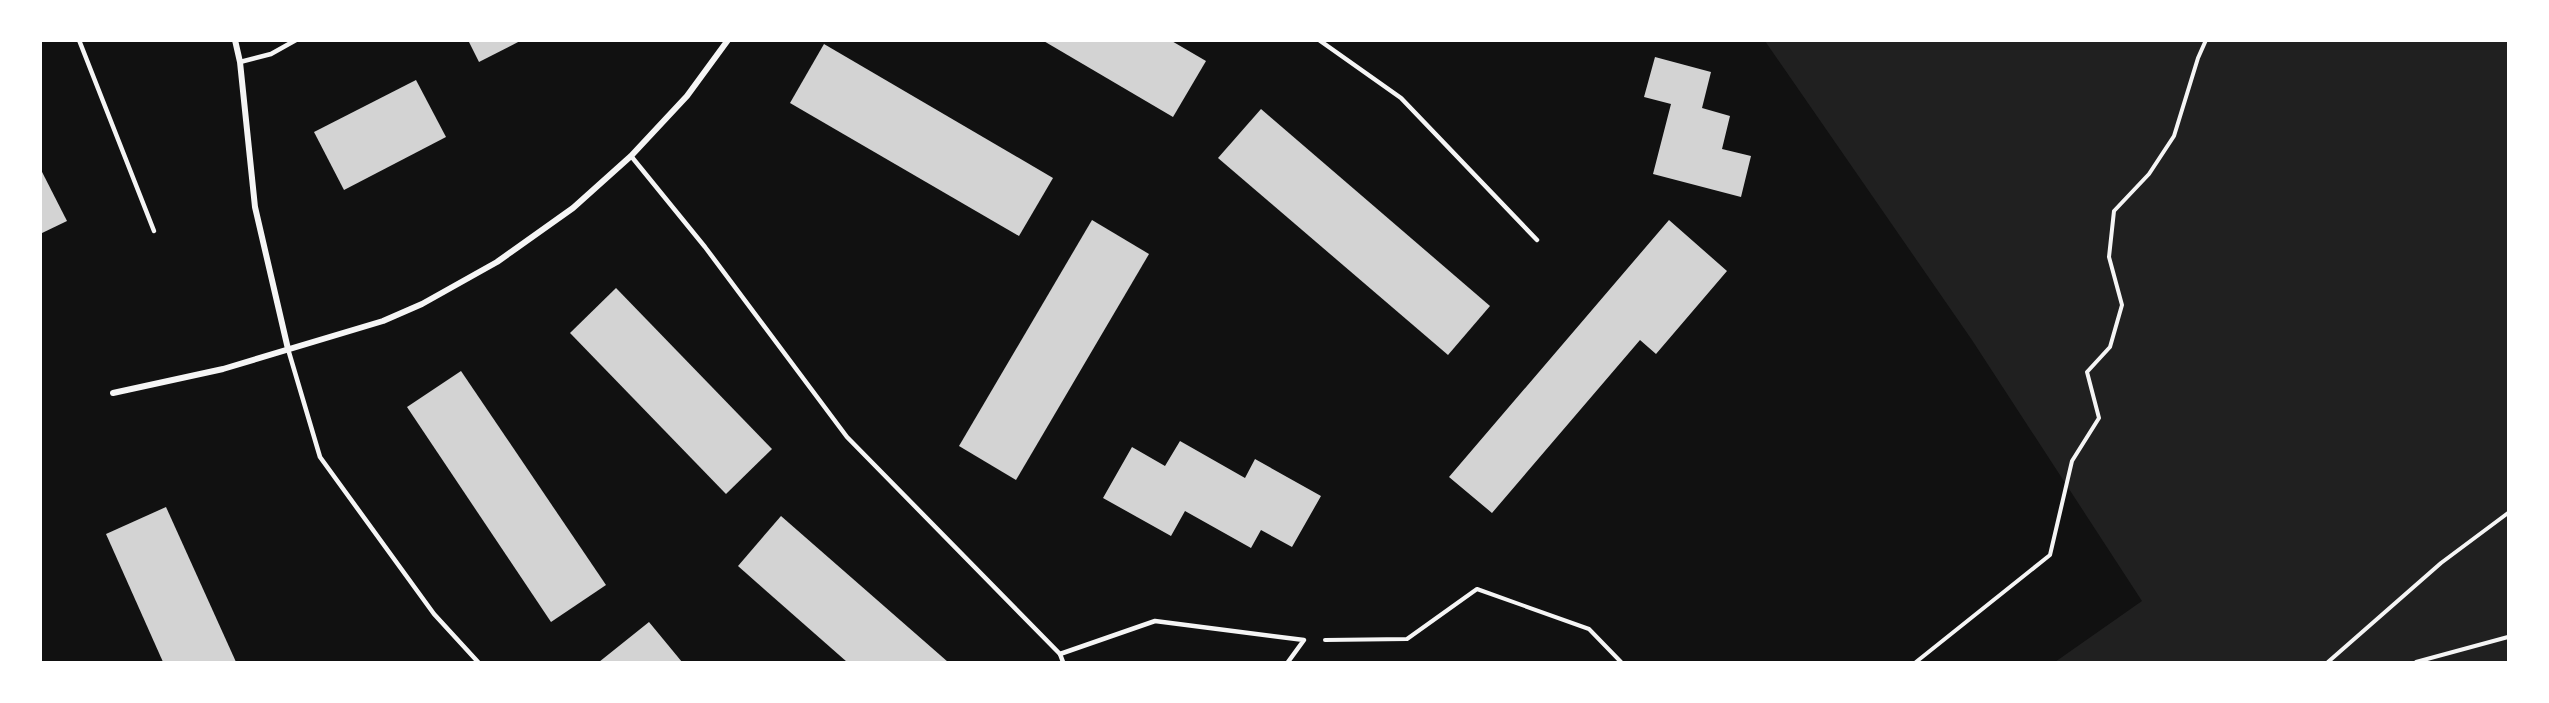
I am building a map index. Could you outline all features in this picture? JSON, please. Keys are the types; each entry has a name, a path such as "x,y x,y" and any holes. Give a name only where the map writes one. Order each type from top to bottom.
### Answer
{"street":[{"path":"235,40 240,62 255,207 288,349"},
{"path":"113,393 224,369 383,321 422,304 488,267 573,208 631,156 687,96 728,40"}],"lane":[{"path":"79,40 154,231"},
{"path":"240,62 271,54 296,40"},
{"path":"1319,40 1401,98 1537,240"},
{"path":"631,156 693,232 847,437 1060,654 1063,663"},
{"path":"288,349 320,457 435,614 478,663"},
{"path":"1060,654 1155,621 1304,640 1288,663"}],"path":[{"path":"1916,663 2050,555 2072,461 2099,418 2086,372 2110,347 2122,305 2109,257 2114,211 2149,174 2174,136 2198,58 2206,40"},
{"path":"2328,663 2441,563 2508,513"},
{"path":"1304,640 1407,639 1476,589 1589,629 1621,663"},
{"path":"2416,663 2508,637"}],"shaded area":[{"path":"1765,41 2508,41 2508,662 2055,662 2142,601 1972,340"}],"building":[{"path":"468,40 522,40 479,62"},
{"path":"1042,40 1170,40 1206,61 1173,117"},
{"path":"824,44 1053,178 1019,236 790,103"},
{"path":"1655,57 1711,72 1702,108 1730,116 1722,149 1751,156 1741,197 1653,174 1671,104 1644,97"},
{"path":"416,80 446,137 344,190 314,132"},
{"path":"1261,109 1490,306 1448,355 1218,158"},
{"path":"40,168 67,221 40,234"},
{"path":"1092,220 1149,254 1016,480 959,446"},
{"path":"1669,220 1727,271 1656,354 1640,340 1492,513 1449,477"},
{"path":"616,288 772,449 726,494 570,333"},
{"path":"461,371 606,585 551,622 407,407"},
{"path":"1180,441 1245,478 1255,459 1321,496 1292,547 1261,530 1251,548 1185,511 1171,536 1103,498 1132,447 1165,466"},
{"path":"166,507 236,662 163,662 106,534"},
{"path":"781,516 948,662 847,662 738,566"},
{"path":"649,622 682,662 599,662"}]}
